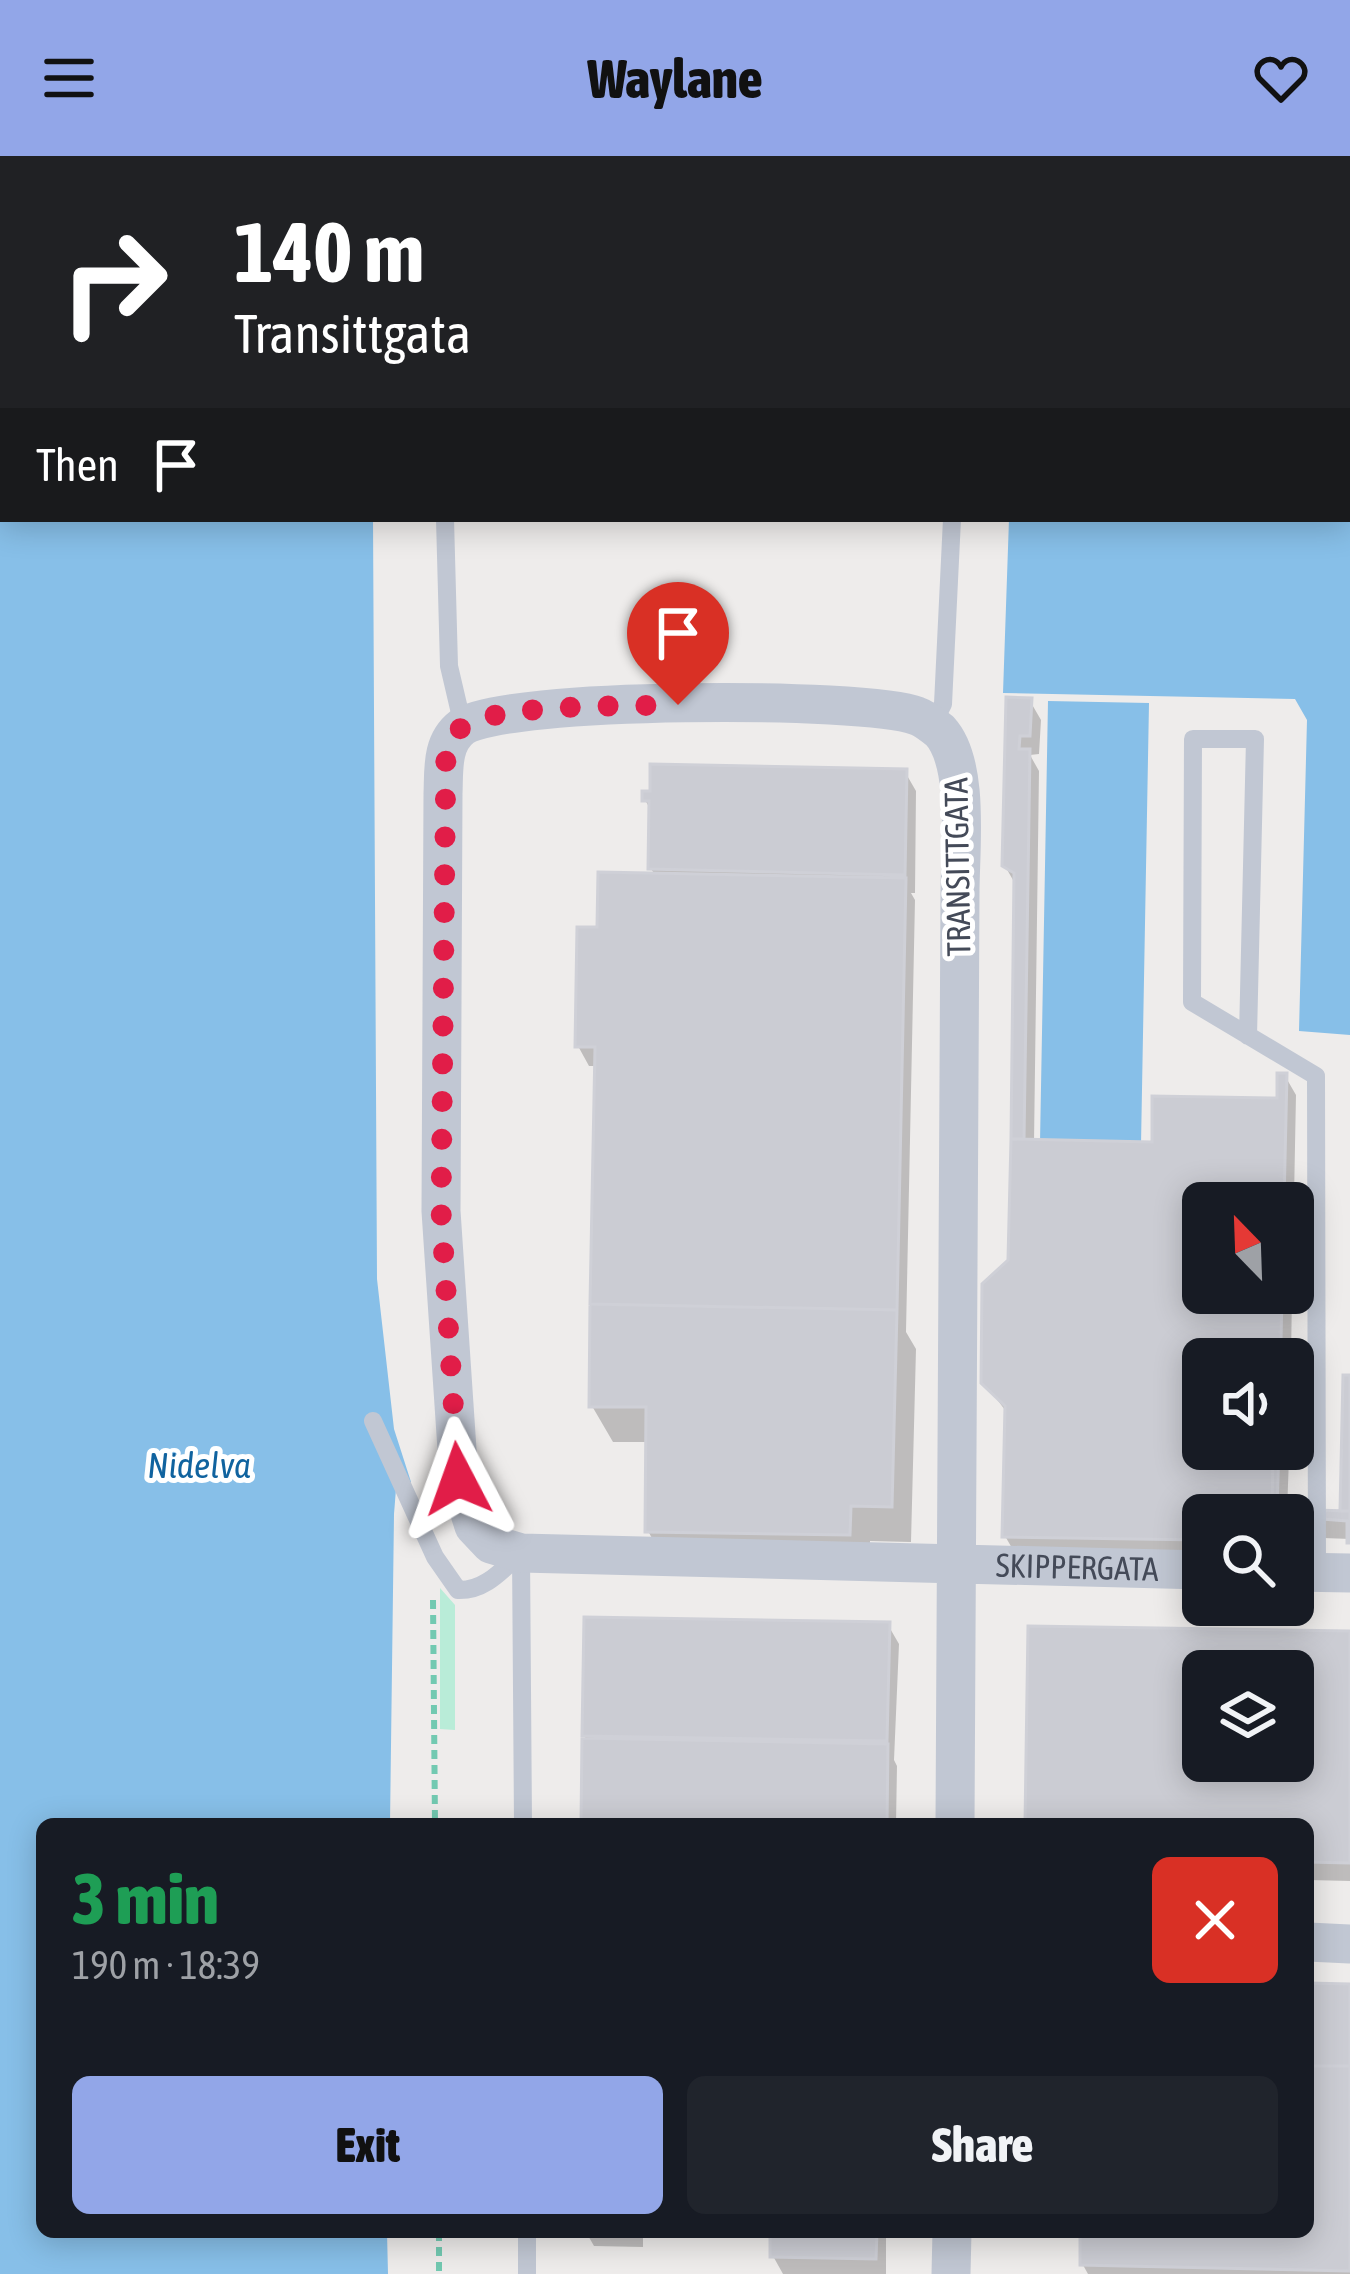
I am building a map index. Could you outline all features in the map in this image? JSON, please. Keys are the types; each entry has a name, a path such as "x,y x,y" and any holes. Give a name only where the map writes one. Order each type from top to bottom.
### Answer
{"street":[{"path":"932,726 918,716 857,707 753,704 603,706 500,714 464,726 446,746 441,1211 458,1479 474,1526 491,1544 520,1553 955,1566"},
{"name":"TRANSITTGATA","path":"932,726 941,733 955,763 960,792 955,1818"},
{"name":"SKIPPERGATA","path":"955,1566 1182,1570"},
{"path":"1314,1942 1350,1944"},
{"path":"952,2238 952,2274"}],"lane":[{"path":"445,522 449,666 464,726"},
{"path":"932,726 943,704 952,522"},
{"path":"1248,1036 1255,739 1193,739 1192,1002 1248,1036 1316,1076 1320,1573"},
{"path":"373,1420 445,1574 458,1590 470,1591 490,1581 520,1553"},
{"path":"520,1553 523,1818"},
{"path":"527,2238 527,2274"}],"path":[{"path":"435,1818 433,1578 445,1574"},
{"path":"439,2238 439,2274"}],"green space":[{"path":"440,1588 455,1605 455,1730 440,1729"}],"water":[{"name":"Nidelva","path":"0,522 373,522 377,1279 394,1429 411,1482 396,1489 394,1514 390,1818 36,1818 36,2238 387,2238 388,2274 0,2274"},
{"path":"1009,522 1350,522 1350,1035 1299,1031 1307,720 1295,699 1003,693"},
{"path":"1048,701 1149,703 1137,1366 1036,1364"}],"building":[{"path":"1006,697 1032,698 1030,736 1020,736 1019,749 1030,749 1024,1139 1011,1139 1014,873 1002,866"},
{"path":"650,764 907,769 905,875 648,869 649,801 642,801 642,791 650,791"},
{"path":"598,872 906,878 897,1310 590,1304 595,1047 575,1047 577,927 597,927"},
{"path":"1277,1073 1287,1073 1284,1182 1182,1182 1182,1314 1282,1314 1281,1338 1182,1338 1182,1470 1273,1470 1272,1494 1182,1494 1182,1540 1002,1537 1005,1406 981,1383 982,1284 1008,1260 1011,1139 1152,1142 1152,1096 1277,1098"},
{"path":"590,1304 897,1310 892,1507 851,1506 850,1535 645,1532 646,1407 589,1407"},
{"path":"1343,1375 1350,1375 1350,1511 1340,1511"},
{"path":"1273,1470 1278,1470 1278,1494 1272,1494"},
{"path":"1314,1510 1350,1511 1350,1543 1347,1521 1314,1518"},
{"path":"584,1617 890,1622 887,1741 582,1736"},
{"path":"1028,1626 1350,1631 1350,1863 1314,1862 1314,1818 1025,1818"},
{"path":"582,1738 888,1744 887,1818 581,1818"},
{"path":"1314,1983 1350,1984 1350,2066 1314,2066"},
{"path":"1314,2066 1350,2066 1350,2271 1080,2265 1080,2238 1314,2238"},
{"path":"770,2238 877,2238 876,2259 770,2257"}],"route":[{"path":"458,1479 441,1211 446,746 464,726 500,714 678,705"}]}
